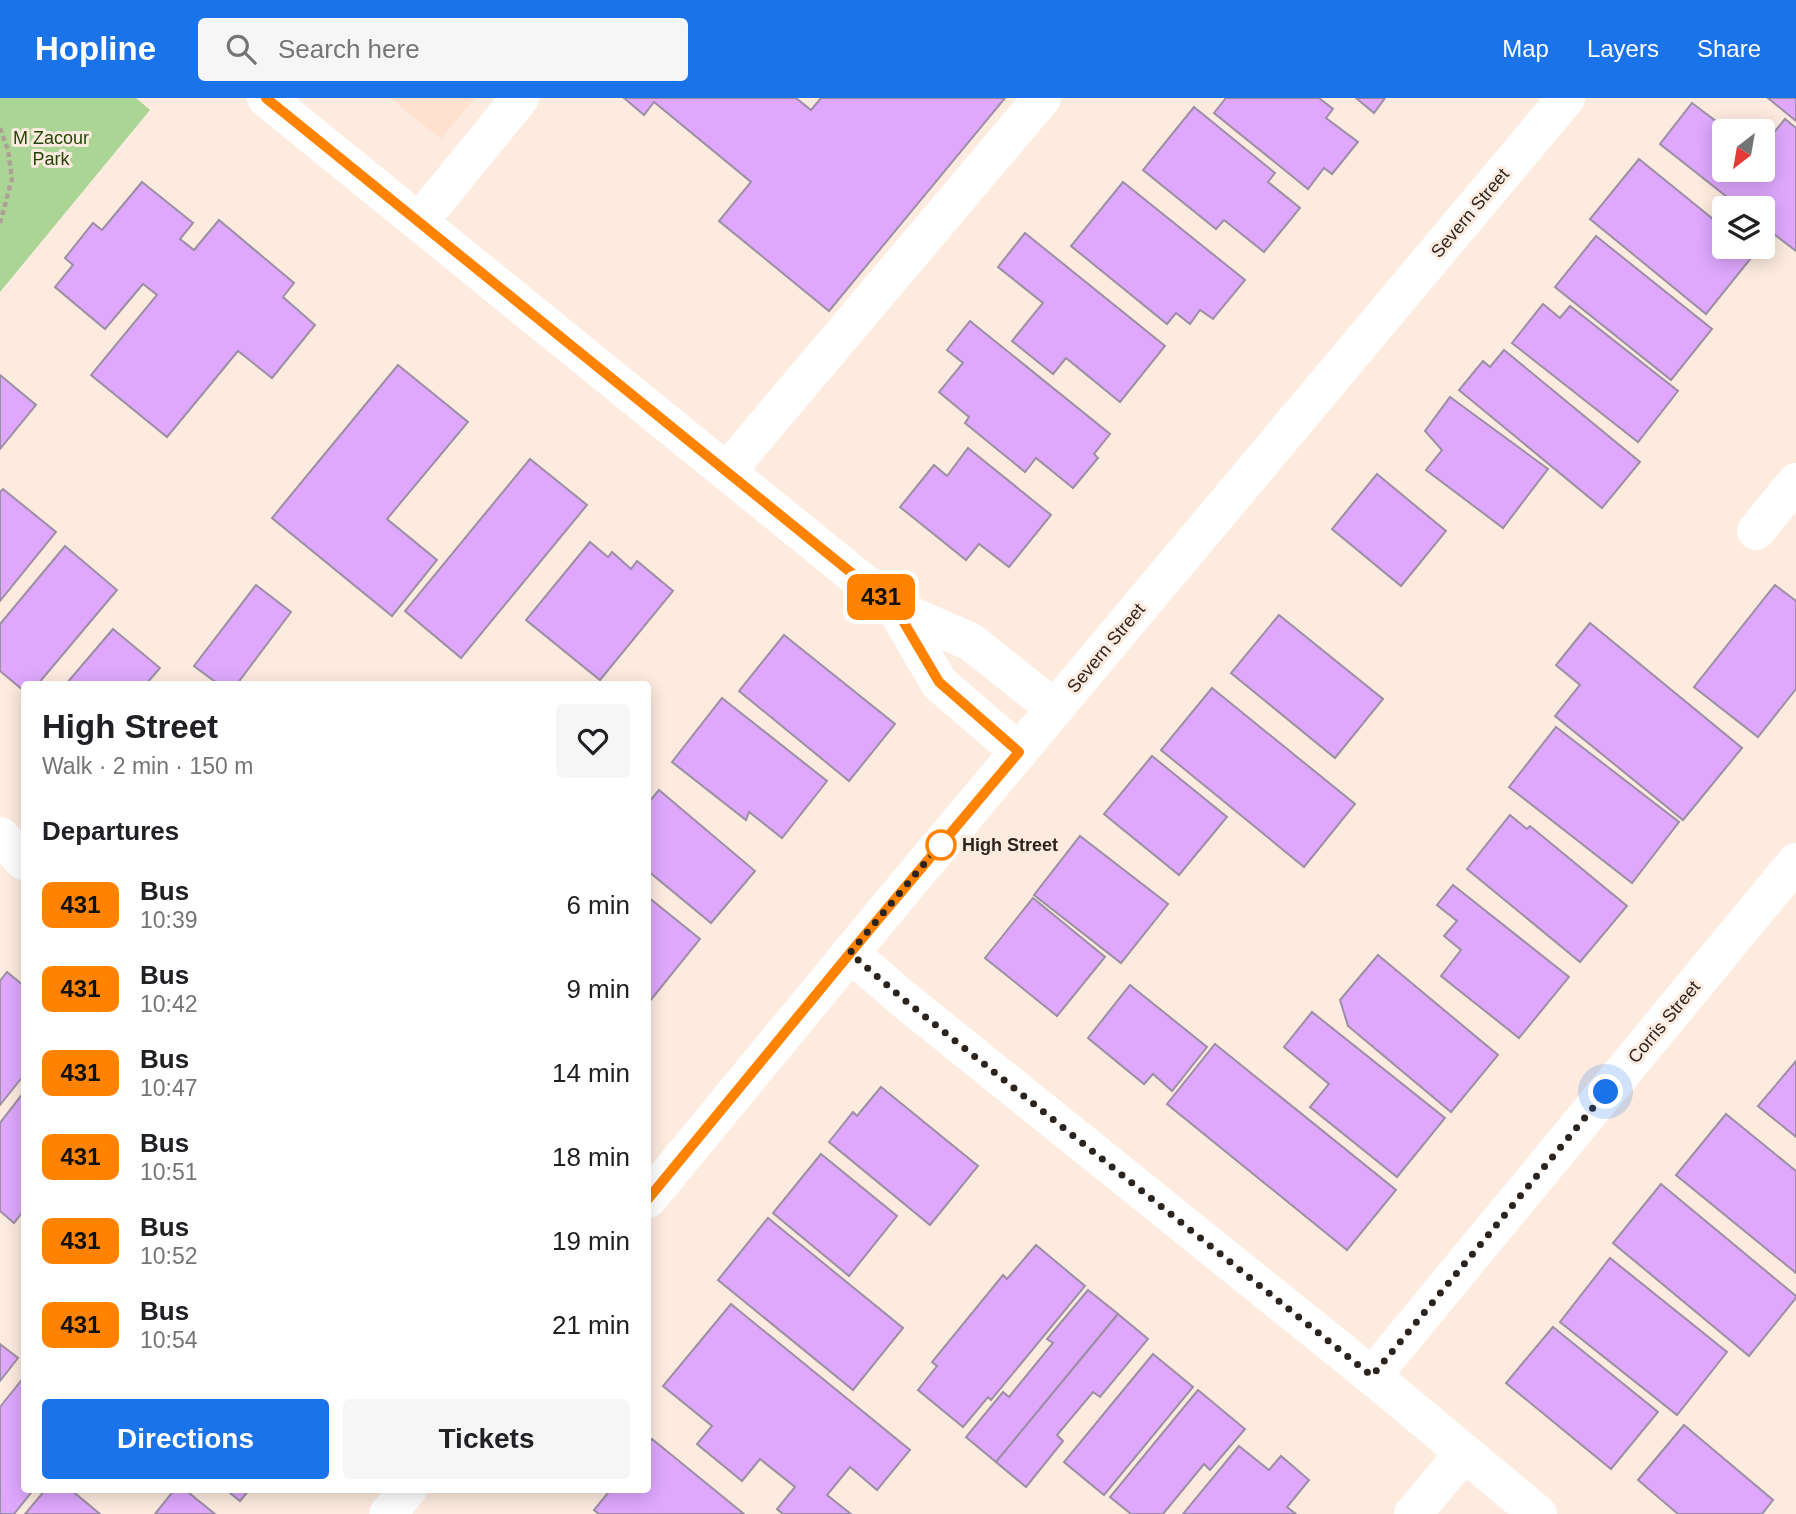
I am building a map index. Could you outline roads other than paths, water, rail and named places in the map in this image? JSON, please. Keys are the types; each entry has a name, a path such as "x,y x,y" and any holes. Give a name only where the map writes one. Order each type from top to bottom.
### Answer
{"street":[{"path":"266,98 896,609 971,642 1055,709"},
{"path":"419,222 520,98"},
{"path":"727,471 1042,98"},
{"name":"Severn Street","path":"651,1195 850,953 1566,98"},
{"path":"1756,531 1796,482"},
{"path":"896,609 939,682 1019,752"},
{"path":"0,836 21,858"},
{"name":"Corris Street","path":"1372,1376 1796,862"},
{"path":"850,953 1538,1514"},
{"path":"1413,1514 1464,1453"},
{"path":"388,1514 405,1493"}],"place":[{"name":"High Street","path":"941,845"}],"park label":[{"name":"M Zacour Park","path":"51,148"}]}
